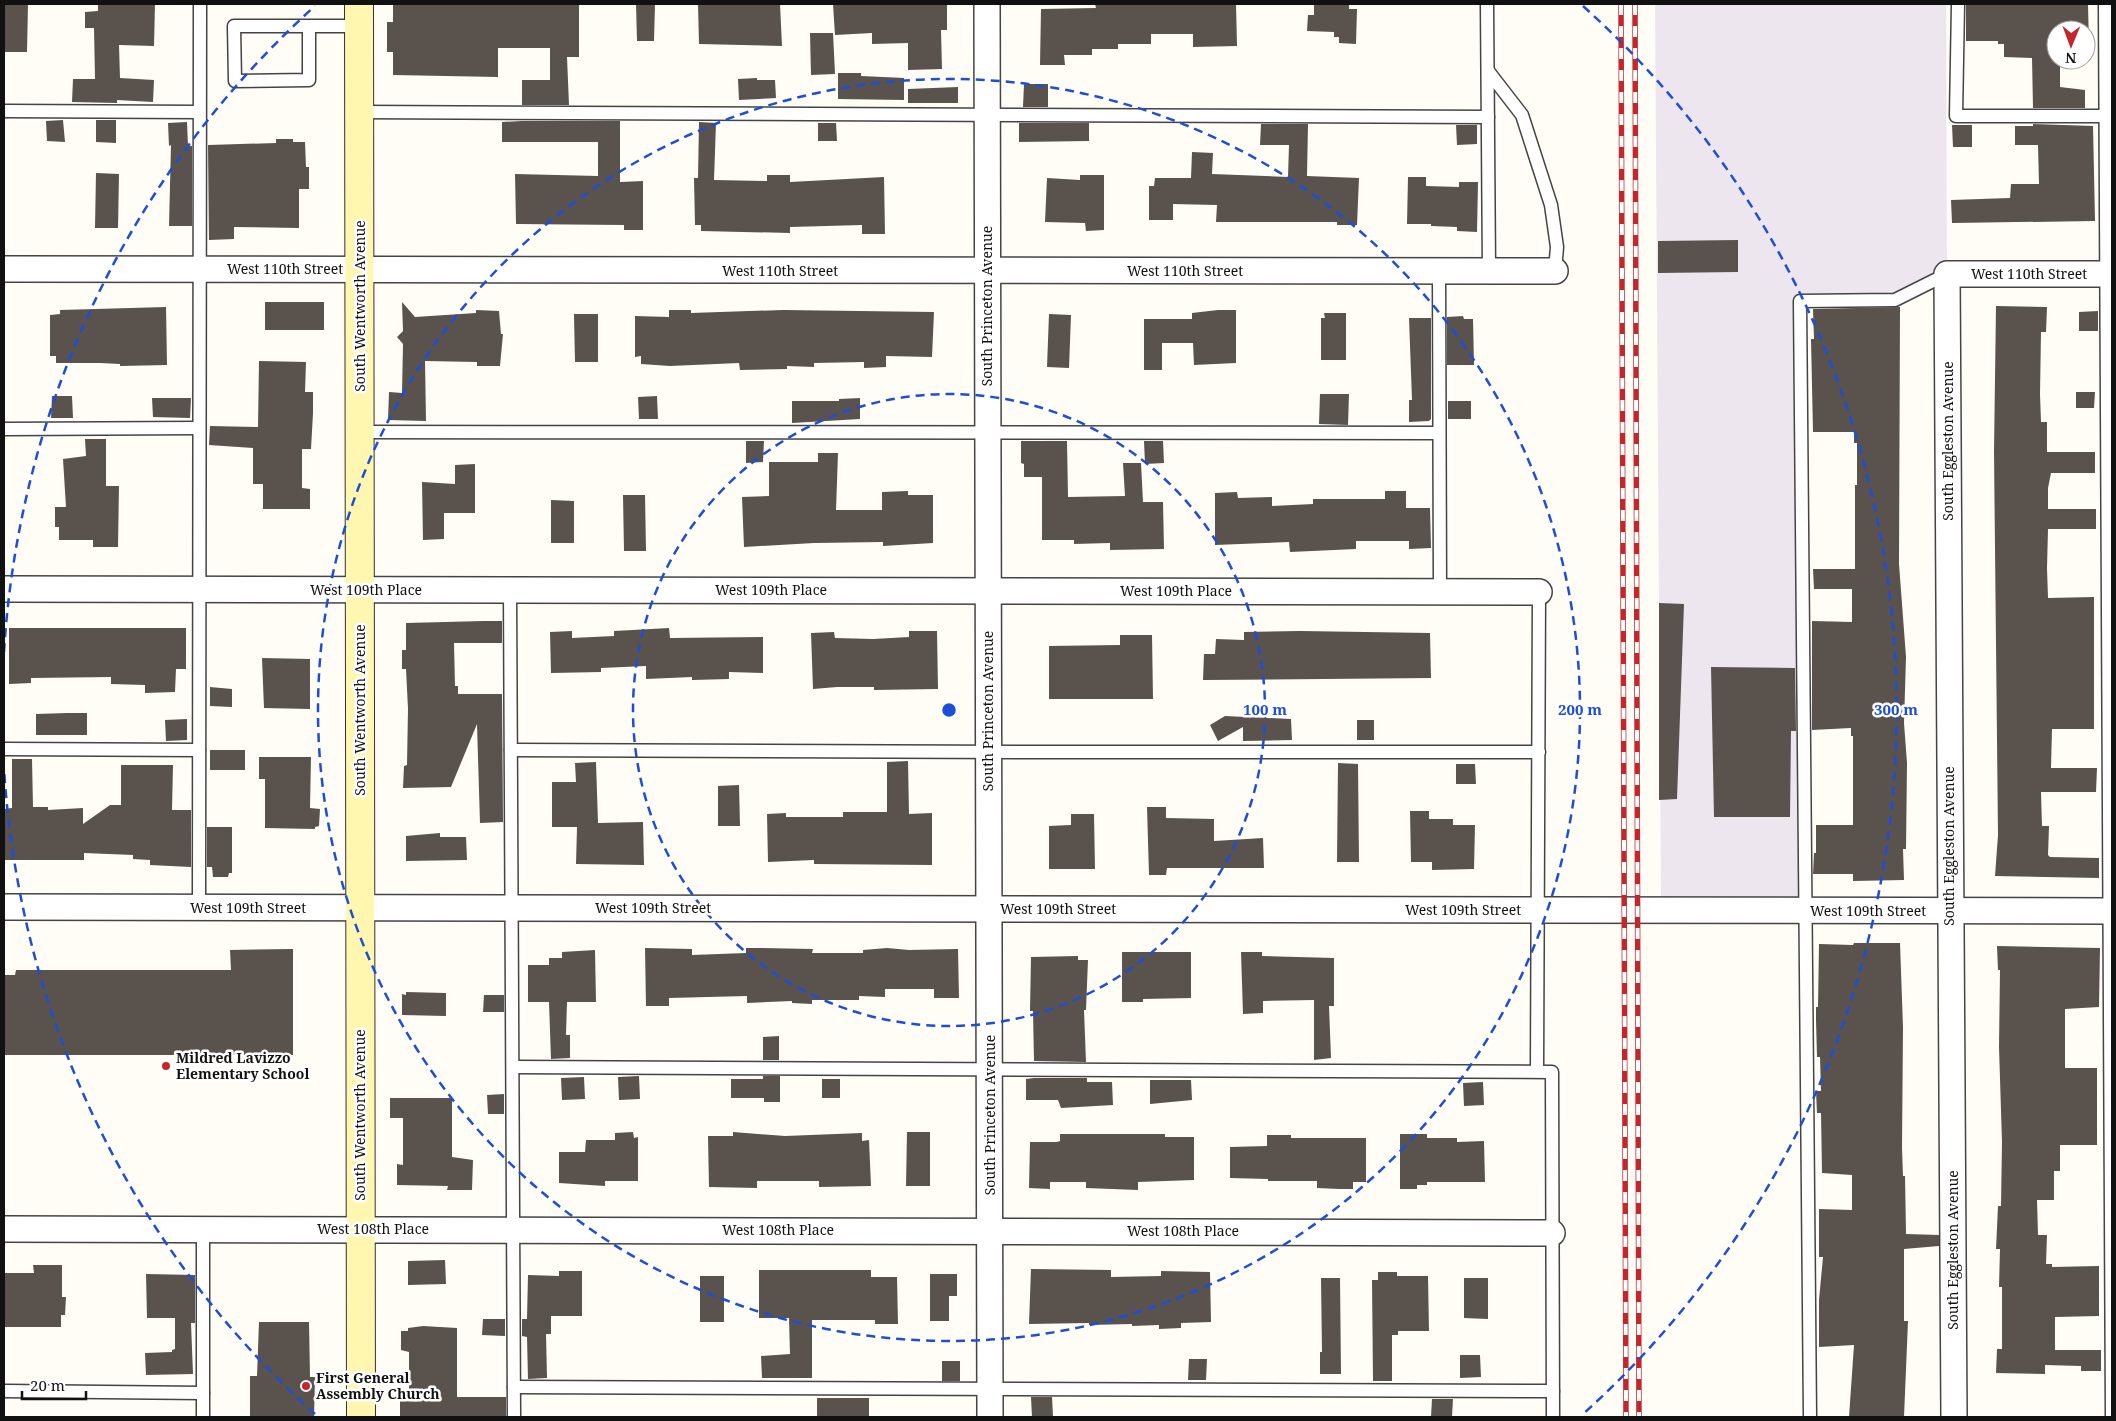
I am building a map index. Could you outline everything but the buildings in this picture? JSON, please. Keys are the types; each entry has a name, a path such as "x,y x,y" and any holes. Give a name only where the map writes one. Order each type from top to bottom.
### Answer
{"street":[{"name":"South Princeton Avenue","path":"987,4 990,1417"},
{"name":"South Wentworth Avenue","path":"359,15 360,1417"},
{"name":"West 110th Street","path":"4,269 1555,271"},
{"name":"West 110th Street","path":"1947,274 2109,274"},
{"name":"South Eggleston Avenue","path":"1947,274 1954,1417"},
{"name":"West 109th Place","path":"4,589 1539,592"},
{"name":"West 109th Street","path":"4,907 2111,911"},
{"name":"West 108th Place","path":"4,1229 990,1230 1552,1233"}],"lane":[{"path":"199,908 200,4"},
{"path":"1487,4 1489,271"},
{"path":"1958,4 1956,116 2106,116"},
{"path":"2105,4 2109,274 2112,1417"},
{"path":"309,26 309,80 235,81 234,26 309,26 359,15"},
{"path":"1488,72 1522,115 1551,205 1557,247 1555,271"},
{"path":"4,111 200,112"},
{"path":"359,112 1488,117"},
{"path":"1439,271 1440,592"},
{"path":"1810,1417 1807,911 1800,301 1896,300 1947,274"},
{"path":"4,429 200,428"},
{"path":"360,432 1439,432"},
{"path":"510,590 514,1417"},
{"path":"1537,1072 1539,592"},
{"path":"4,749 199,750"},
{"path":"511,750 1538,752"},
{"path":"513,1067 1552,1072 1553,1417"},
{"path":"203,1229 203,1417"},
{"path":"514,1387 1553,1391"},
{"path":"4,1391 203,1392"}],"shaded area":[{"path":"1655,4 1946,4 1947,274 1895,300 1800,301 1806,900 1661,899"}],"railway":[{"path":"1621,4 1626,1417"},
{"path":"1635,4 1639,1417"}],"place":[{"name":"Mildred Lavizzo Elementary School","path":"166,1066"},
{"name":"First General Assembly Church","path":"306,1386"}]}
